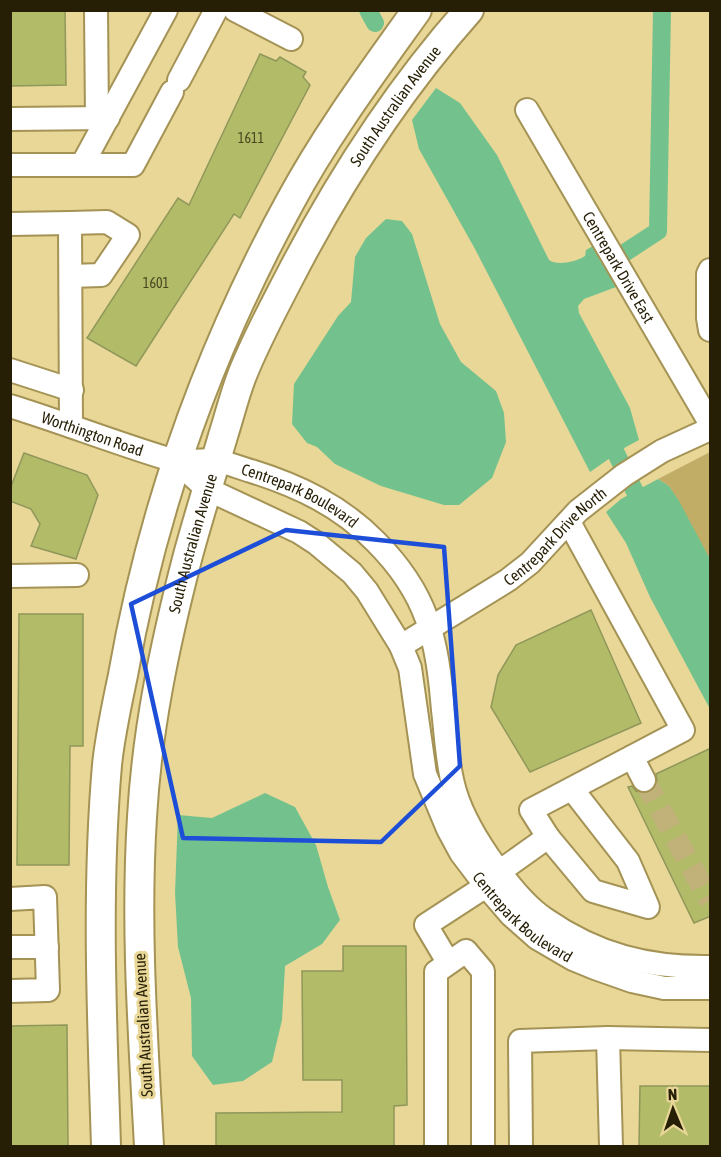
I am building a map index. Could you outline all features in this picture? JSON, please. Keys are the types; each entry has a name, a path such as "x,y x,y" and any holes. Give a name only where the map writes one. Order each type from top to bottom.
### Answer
{"main road":[{"path":"106,1146 100,957 107,762 134,610 176,461 224,336 255,268 327,138 417,10"},
{"name":"South Australian Avenue","path":"149,1146 138,894 142,813 155,693 172,618 215,460 241,377 306,243 344,179 379,127 433,51 469,10"}],"street":[{"path":"96,10 103,118"},
{"path":"82,165 103,118 166,10"},
{"path":"10,165 133,165 216,10"},
{"path":"235,10 291,39"},
{"name":"Centrepark Drive East","path":"527,110 711,423"},
{"path":"10,119 103,118"},
{"path":"10,224 107,222 128,235 101,275 71,276"},
{"path":"70,223 71,426"},
{"path":"711,270 708,274 711,330"},
{"path":"10,370 72,390"},
{"name":"Worthington Road","path":"10,406 176,461"},
{"name":"Centrepark Drive North","path":"400,646 508,580 530,563 573,516 624,475 662,451 711,429"},
{"name":"Centrepark Boulevard","path":"176,461 215,460 280,481 308,493 334,507 357,524 396,563 415,590 431,627 438,657 445,742 453,786 461,810 492,879 511,915 537,938 573,959 643,984 664,988 711,988"},
{"name":"Centrepark Boulevard","path":"176,461 207,489 299,532 334,557 367,591 400,646 410,668 425,774 448,829 461,853 543,919 597,949 632,960 666,967 711,967"},
{"path":"572,789 628,861 648,907 594,891 548,837 531,810 683,730 573,516"},
{"path":"10,576 77,575"},
{"path":"632,757 644,780"},
{"path":"448,962 426,925 548,837"},
{"path":"10,899 45,897 48,990 10,992"},
{"path":"10,947 47,947"},
{"path":"436,1146 436,972 466,951 483,971 483,1146"},
{"path":"521,1146 520,1041 609,1038 711,1040"},
{"path":"609,1038 611,1146"}],"highlighted area":[{"path":"286,530 444,547 460,766 381,842 183,838 131,604"}],"shaded area":[{"path":"436,88 460,103 497,155 549,260 567,263 577,260 585,256 586,250 593,246 616,287 584,299 578,306 579,313 630,408 639,440 590,472 475,249 419,149 412,120"},
{"path":"386,219 402,221 412,234 440,324 461,362 496,391 504,413 506,442 492,478 459,505 444,505 381,486 335,464 317,447 307,443 292,424 294,384 338,316 351,302 355,257 366,238"},
{"path":"710,452 710,559 669,486 658,479"},
{"path":"658,479 669,486 679,501 710,559 710,709 650,597 626,543 606,512 621,499"},
{"path":"265,793 295,807 316,845 340,920 322,944 285,966 282,1020 272,1062 243,1081 213,1085 192,1056 191,998 178,947 175,893 178,815 212,818"}],"building":[{"path":"10,10 65,10 66,85 10,86"},
{"path":"260,54 276,61 280,57 306,72 303,77 310,85 240,218 234,214 136,366 87,338 178,198 189,205"},
{"path":"24,453 87,475 98,495 76,559 31,546 40,524 31,509 10,501 10,489"},
{"path":"591,610 641,723 530,772 491,707 498,675 516,645"},
{"path":"19,614 83,614 83,746 70,746 69,865 17,865"},
{"path":"711,748 711,916 694,923 628,787 632,786 636,791 643,793 650,792 656,787 656,774"},
{"path":"343,946 406,946 407,1105 394,1106 394,1146 216,1146 216,1113 342,1112 342,1080 303,1080 302,971 343,971"},
{"path":"67,1025 68,1146 10,1146 10,1026"},
{"path":"640,1086 711,1086 711,1146 639,1146"}],"waterway":[{"path":"368,10 375,23"},
{"path":"583,280 658,231 662,10"},
{"path":"605,431 645,512"}],"tunnel":[{"path":"644,780 710,901"}]}
